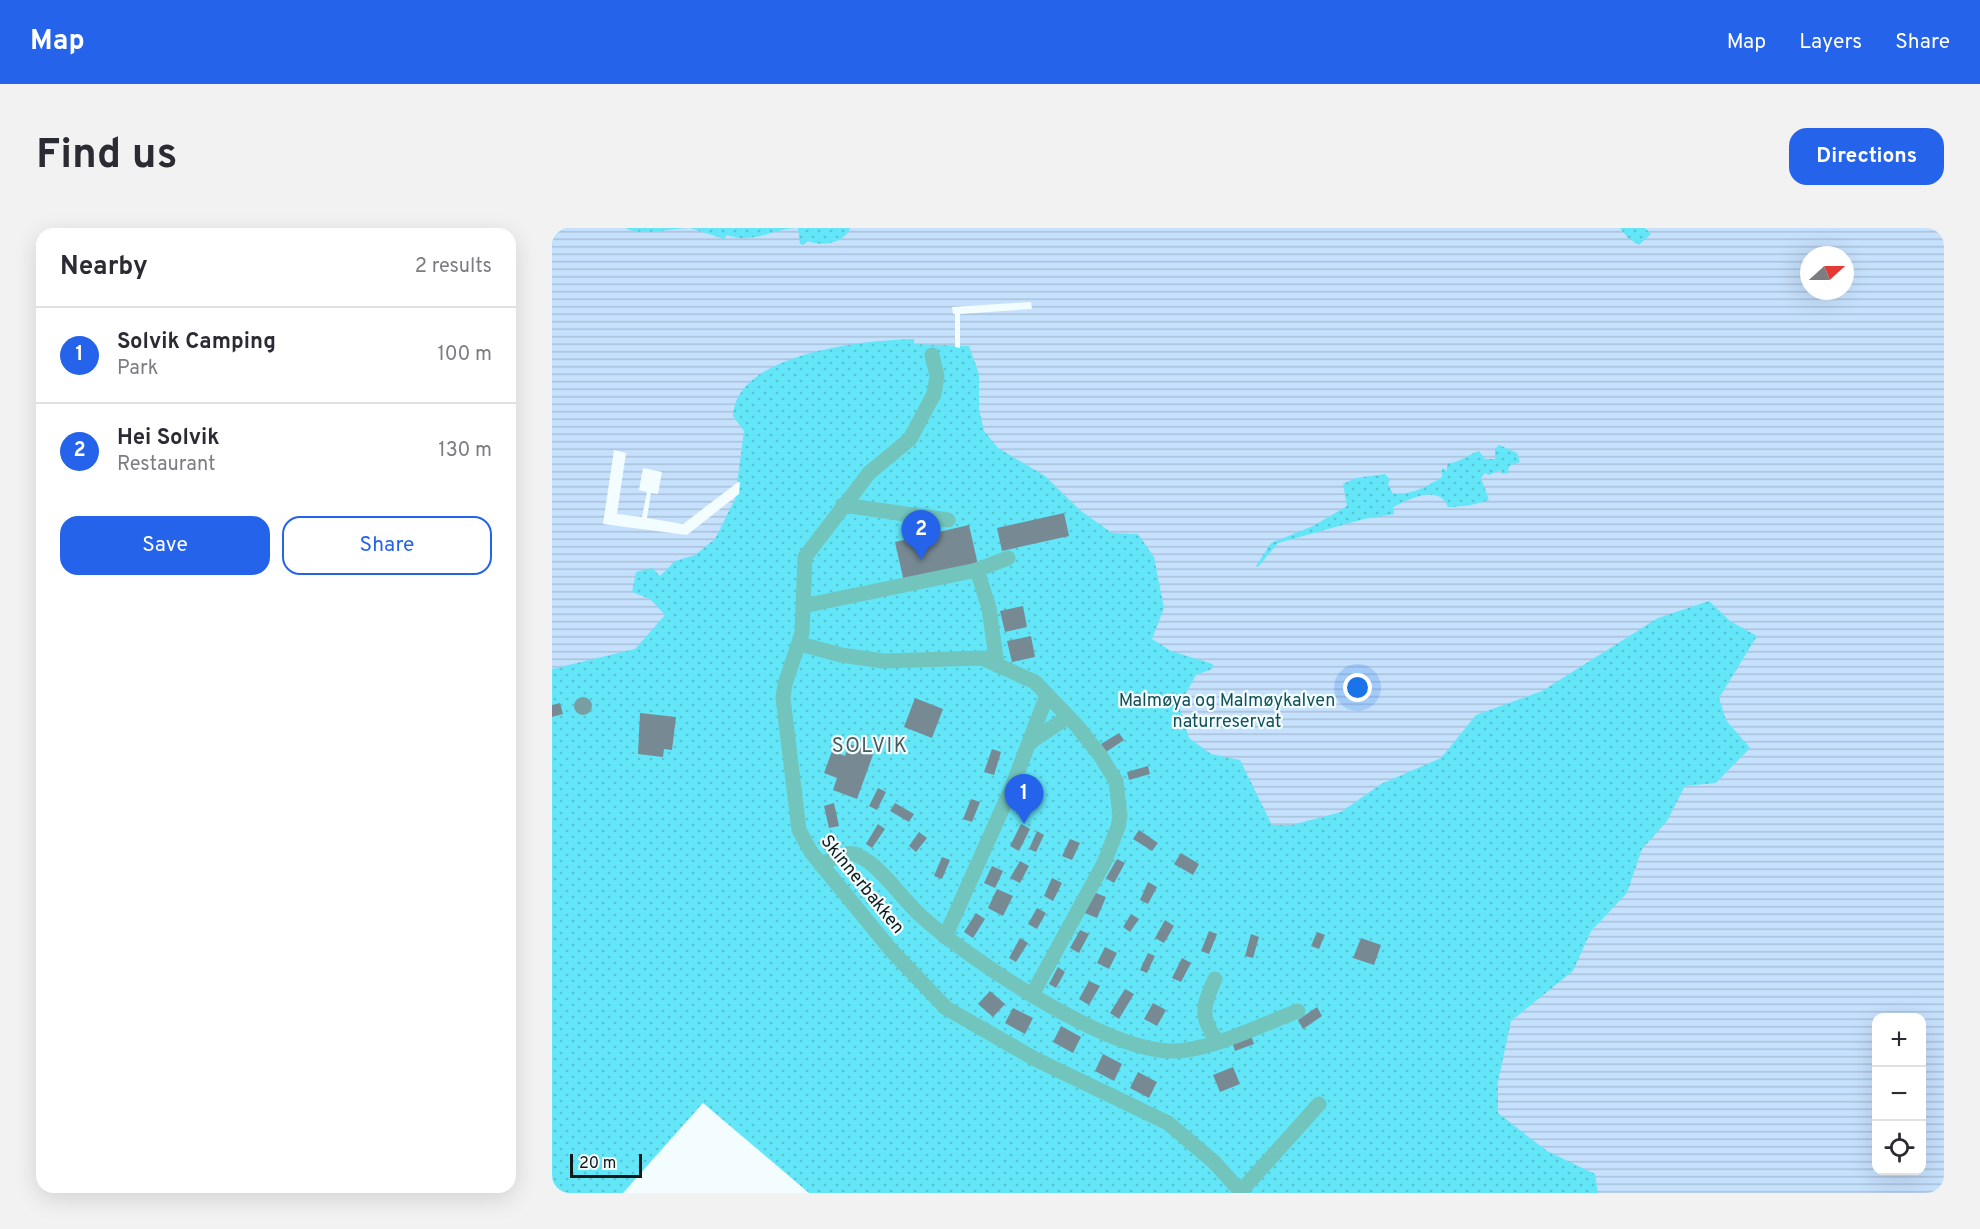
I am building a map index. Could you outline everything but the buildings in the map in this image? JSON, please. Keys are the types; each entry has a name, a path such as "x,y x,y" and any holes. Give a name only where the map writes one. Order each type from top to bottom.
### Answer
{"lane":[{"name":"Skinnerbakken","path":"932,355 937,376 934,394 910,439 869,473 805,557 800,644 785,684 785,719 799,830 821,865 873,929 946,1008 1008,1045 1168,1123 1214,1162 1242,1192"},
{"path":"843,505 948,520"},
{"path":"803,606 977,570 1008,558"},
{"path":"977,570 989,608 998,665"},
{"path":"800,644 841,656 883,661 982,658 1035,682 1100,755 1113,775 1118,790 1120,816 1115,838 1104,864 1033,993"},
{"path":"945,937 983,857 1047,695"},
{"path":"1030,742 1068,717"},
{"path":"821,865 846,854 859,856 945,937 976,960 1084,1023 1132,1044 1151,1049 1183,1051 1298,1011"},
{"path":"1215,979 1206,999 1204,1014 1208,1029 1217,1041"},
{"path":"1242,1192 1319,1104"}],"green space":[{"name":"Malmøya og Malmøykalven naturreservat","path":"552,228 1807,228 1807,246 1800,246 1800,300 1805,300 1781,1193 809,1193 703,1103 623,1193 552,1193"}],"shaded area":[{"path":"552,228 625,228 648,232 690,228 724,239 727,235 746,238 798,228 800,244 803,245 808,241 820,244 838,240 850,228 1620,228 1628,238 1639,245 1651,234 1645,228 1944,228 1944,1193 1598,1193 1595,1174 1547,1151 1498,1113 1498,1082 1511,1021 1573,971 1591,931 1627,893 1642,849 1667,821 1685,786 1716,783 1750,748 1726,720 1719,698 1757,636 1730,621 1709,601 1658,618 1542,691 1476,715 1441,758 1381,784 1341,812 1292,825 1272,825 1240,760 1211,754 1189,738 1179,706 1196,675 1212,669 1213,664 1171,651 1152,639 1164,608 1154,557 1138,534 1112,533 1081,511 1045,476 998,448 984,431 979,409 979,374 969,346 914,344 914,339 836,347 806,354 779,364 756,378 740,395 733,416 744,431 735,499 715,539 695,555 675,561 660,576 652,568 636,572 632,592 650,599 665,615 635,649 552,669","holes":["1499,445 1517,453 1520,462 1509,466 1508,473 1502,474 1500,470 1489,475 1485,473 1481,478 1489,500 1448,507 1437,496 1423,495 1393,507 1394,514 1364,519 1278,543 1258,567 1256,566 1271,543 1313,526 1347,506 1343,484 1356,478 1385,474 1390,480 1388,484 1393,494 1407,493 1425,487 1442,477 1442,468 1447,471 1447,463 1458,461 1479,451 1485,459 1495,459 1495,449"]}],"pier":[{"path":"1031,302 1032,309 960,314 960,348 955,347 955,314 953,314 952,307"},
{"path":"614,450 626,453 617,514 642,517 647,492 639,490 643,468 662,472 658,494 651,493 647,518 683,524 740,482 739,494 687,535 603,524"}],"place":[{"name":"Hei Solvik","path":"921,560"},
{"name":"Solvik Camping","path":"1024,824"}],"district":[{"name":"SOLVIK","path":"870,745"}]}
